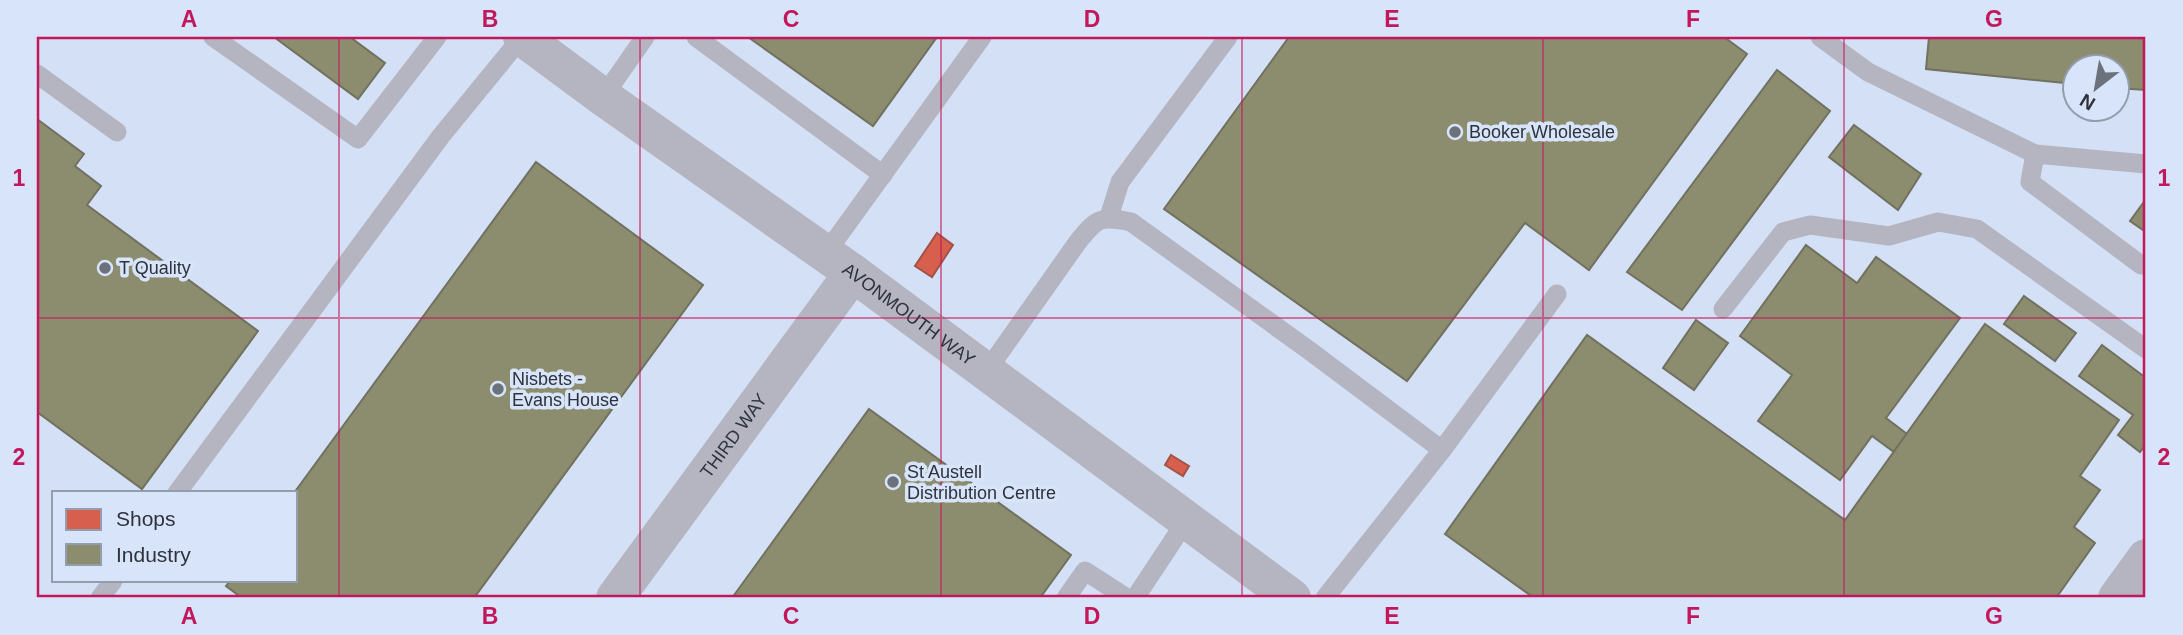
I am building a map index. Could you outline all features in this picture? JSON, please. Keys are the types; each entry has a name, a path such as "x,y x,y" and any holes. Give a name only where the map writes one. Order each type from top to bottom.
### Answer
{"street":[{"name":"AVONMOUTH WAY","path":"522,37 839,263 1292,598"},
{"name":"THIRD WAY","path":"615,598 839,263"},
{"path":"2118,598 2146,558"}],"lane":[{"path":"214,37 358,139 436,37"},
{"path":"178,491 441,136 522,37"},
{"path":"603,97 645,37"},
{"path":"696,37 883,175"},
{"path":"839,263 883,175 982,37"},
{"path":"1109,217 1120,182 1227,37"},
{"path":"1820,37 1868,72 2035,154 2146,164"},
{"path":"37,74 117,132"},
{"path":"2035,154 2030,182 2141,265"},
{"path":"986,372 1091,225 1109,217 1131,222 1442,450"},
{"path":"1723,309 1783,232 1810,225 1889,236 1938,222 1977,229 2146,349"},
{"path":"1325,598 1442,450 1557,294"},
{"path":"1135,598 1186,521"},
{"path":"1066,598 1086,571 1127,598"},
{"path":"100,598 112,582"}],"shaded area":[{"path":"37,37 2146,37 2146,598 37,598"}],"building: Shops":[{"path":"937,233 953,245 932,277 915,266"},
{"path":"1171,455 1189,466 1183,476 1165,465"}],"building: Industry":[{"path":"274,37 350,37 385,63 358,99"},
{"path":"748,37 937,37 873,126"},
{"name":"Booker Wholesale","path":"1289,37 1724,37 1747,54 1589,270 1525,223 1407,381 1164,209"},
{"path":"1929,37 2146,37 2146,90 2130,89 2130,52 2060,52 2060,83 1926,69"},
{"path":"1777,70 1830,111 1682,310 1627,272"},
{"name":"T Quality","path":"37,119 84,154 75,166 101,186 87,205 258,331 142,489 37,412"},
{"path":"1854,125 1921,174 1898,210 1829,157"},
{"name":"Nisbets - Evans House","path":"536,162 703,285 474,598 242,598 226,586 229,582 298,582 298,491 295,491"},
{"path":"2146,199 2146,232 2130,221"},
{"path":"1806,245 1857,283 1876,257 1960,318 1886,418 1907,434 1894,452 1872,436 1840,480 1758,421 1792,375 1740,336"},
{"path":"2024,296 2076,333 2055,361 2004,324"},
{"path":"1696,320 1728,343 1694,390 1663,368"},
{"path":"1985,324 2119,420 2080,476 2100,490 2074,527 2095,543 2056,598 1534,598 1445,534 1587,335 1845,520"},
{"path":"2102,345 2146,378 2146,444 2140,452 2118,435 2133,415 2079,376"},
{"name":"St Austell Distribution Centre","path":"869,409 1071,555 1040,598 732,598"}],"place":[{"name":"Booker Wholesale","path":"1455,132"},
{"name":"T Quality","path":"105,268"},
{"name":"Nisbets - Evans House","path":"498,389"},
{"name":"St Austell Distribution Centre","path":"893,482"}]}
